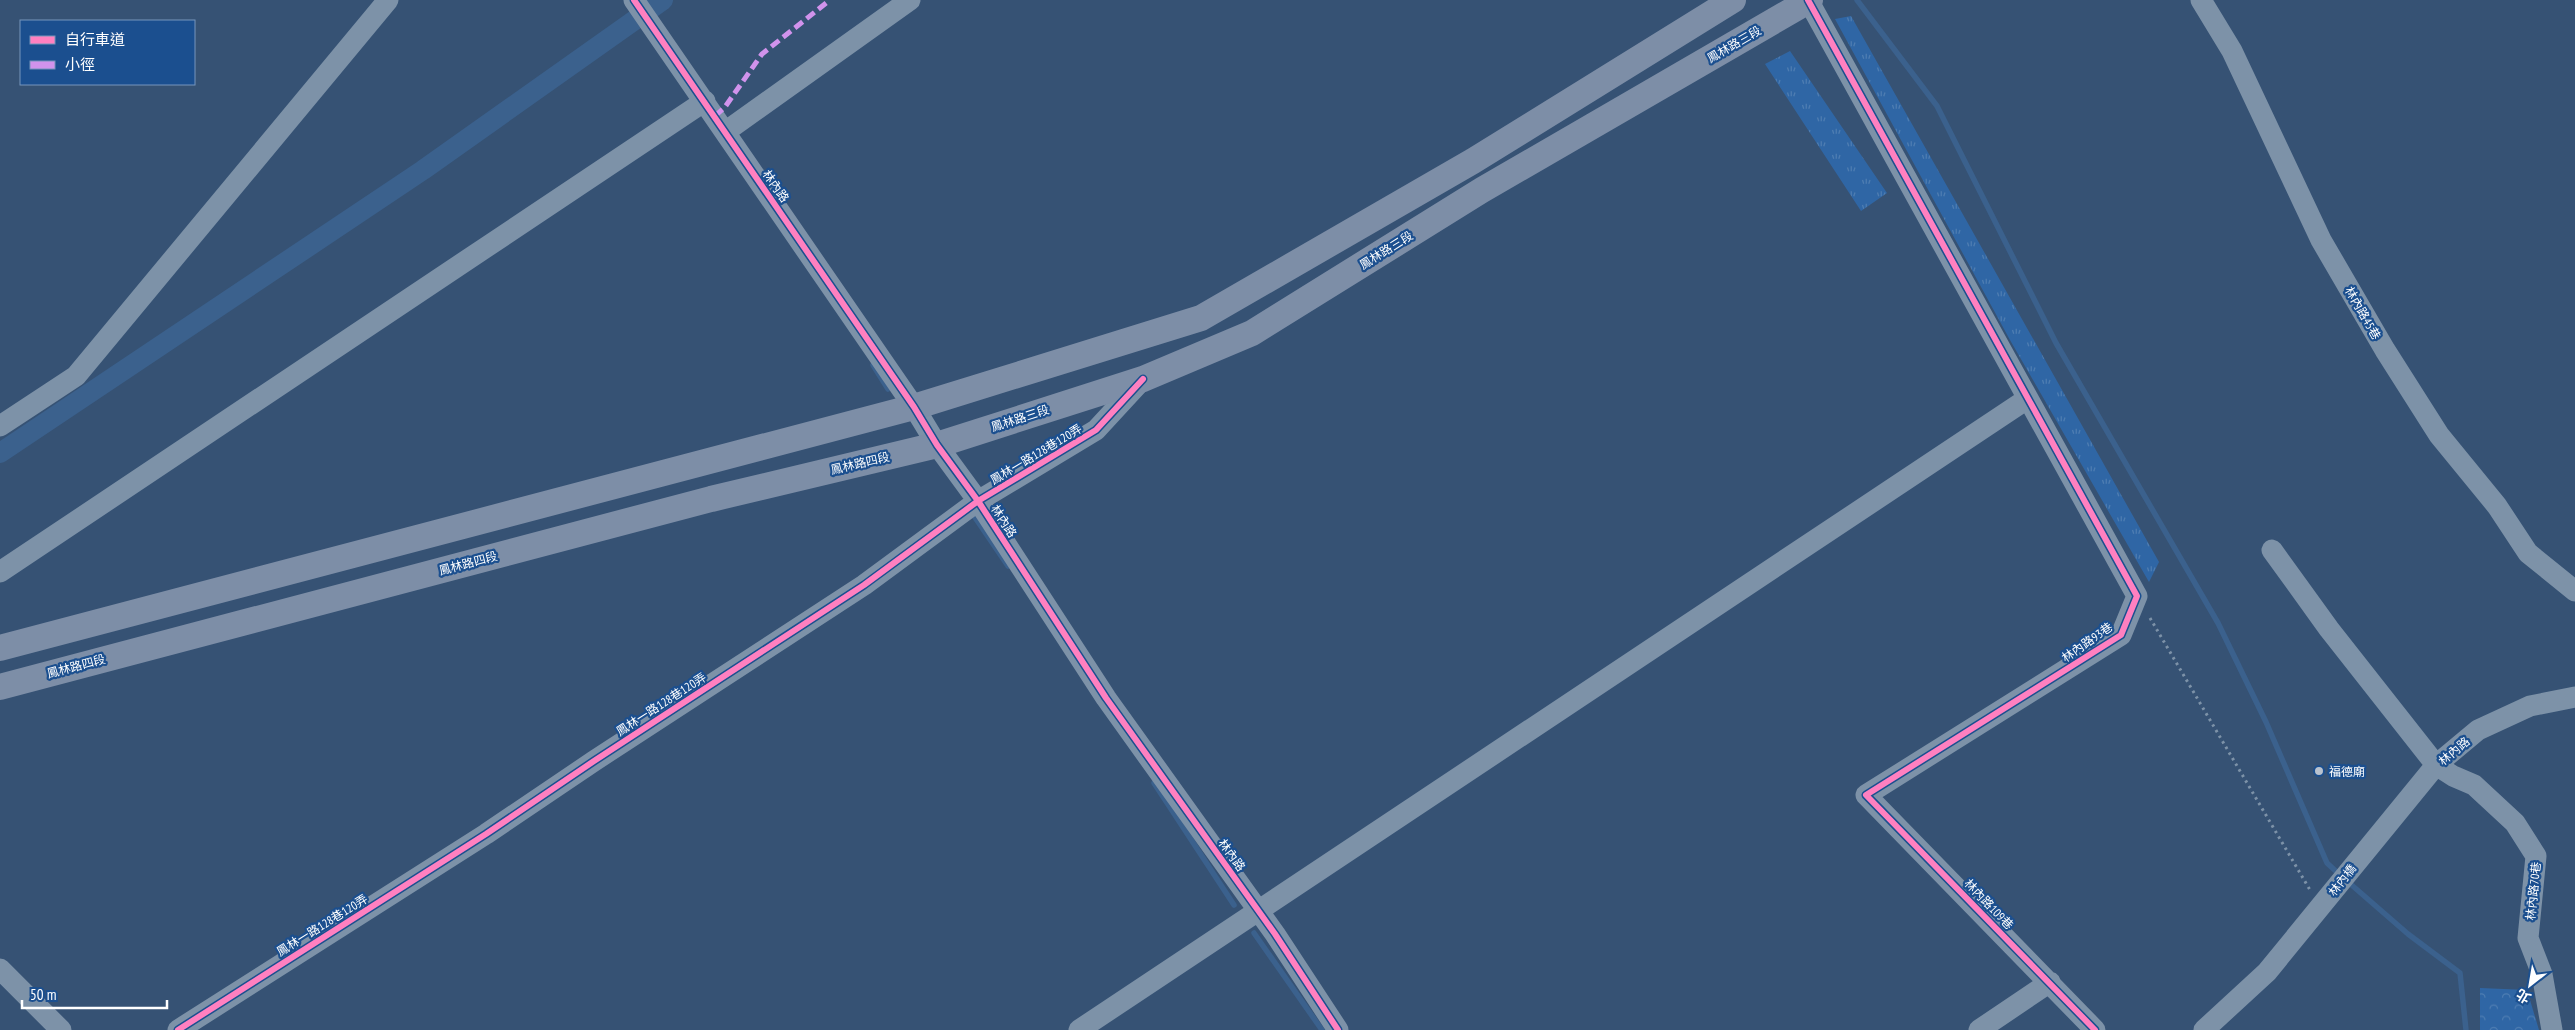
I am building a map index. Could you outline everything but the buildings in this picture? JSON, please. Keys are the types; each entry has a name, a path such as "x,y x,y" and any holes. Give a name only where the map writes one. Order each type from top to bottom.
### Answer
{"main road":[{"path":"0,648 914,406 1200,318 1473,161 1734,0"},
{"name":"鳳林路三段","path":"937,445 1143,379 1252,333 1482,190 1809,0"},
{"name":"鳳林路四段","path":"0,687 711,499 937,445"}],"street":[{"path":"0,426 76,376 388,0"},
{"name":"林內路","path":"634,0 914,406 937,445 978,501 1106,698 1258,910 1338,1030"},
{"path":"725,132 910,0"},
{"path":"1809,0 2137,596"},
{"name":"林內路45巷","path":"2201,0 2232,51 2321,240 2439,435 2497,506 2528,553 2575,592"},
{"path":"0,572 705,102"},
{"name":"鳳林一路128巷120弄","path":"178,1030 486,834 864,585 978,501 1096,430 1143,379"},
{"path":"1079,1030 2027,399"},
{"path":"2272,550 2329,630 2436,765"},
{"name":"林內路93巷","path":"1866,795 2121,635 2137,596"},
{"name":"林內路","path":"2364,851 2436,765 2478,730 2530,706 2575,697"},
{"name":"林內路70巷","path":"2436,765 2453,776 2474,785 2515,823 2536,856 2528,938 2542,974 2550,1028 2552,1030"},
{"name":"林內路109巷","path":"1866,795 2095,1030"},
{"name":"林內橋","path":"2320,908 2364,851"},
{"path":"2204,1030 2267,972 2320,908"},
{"path":"0,968 60,1030"},
{"path":"1979,1030 2050,982"}],"path":[{"path":"2137,596 2320,908"}],"green space":[{"path":"1851,16 2159,562 2149,582 2010,340 1835,19"},
{"path":"1790,51 1887,193 1861,211 1765,64"},
{"path":"2480,988 2527,990 2539,1030 2480,1030"}],"waterway":[{"path":"0,453 423,170 663,0"},
{"path":"1857,0 1937,106 2056,343 2218,623 2266,722 2327,863 2340,875"},
{"path":"873,365 888,389"},
{"path":"974,516 1008,566"},
{"path":"1154,783 1234,905"},
{"path":"2347,881 2408,934 2460,973 2466,1030"},
{"path":"1254,933 1322,1030"}],"marked path":[{"path":"715,116 725,107 762,54 830,0"}],"cycle path":[{"path":"634,0 914,407 937,445 978,501 1106,698 1275,934 1338,1030"},
{"path":"1808,0 2137,596 2121,635 1866,795 2095,1030"},
{"path":"178,1030 486,834 594,761 864,585 978,501 1096,430 1143,379"}],"place":[{"name":"福德廟","path":"2319,771"}]}
